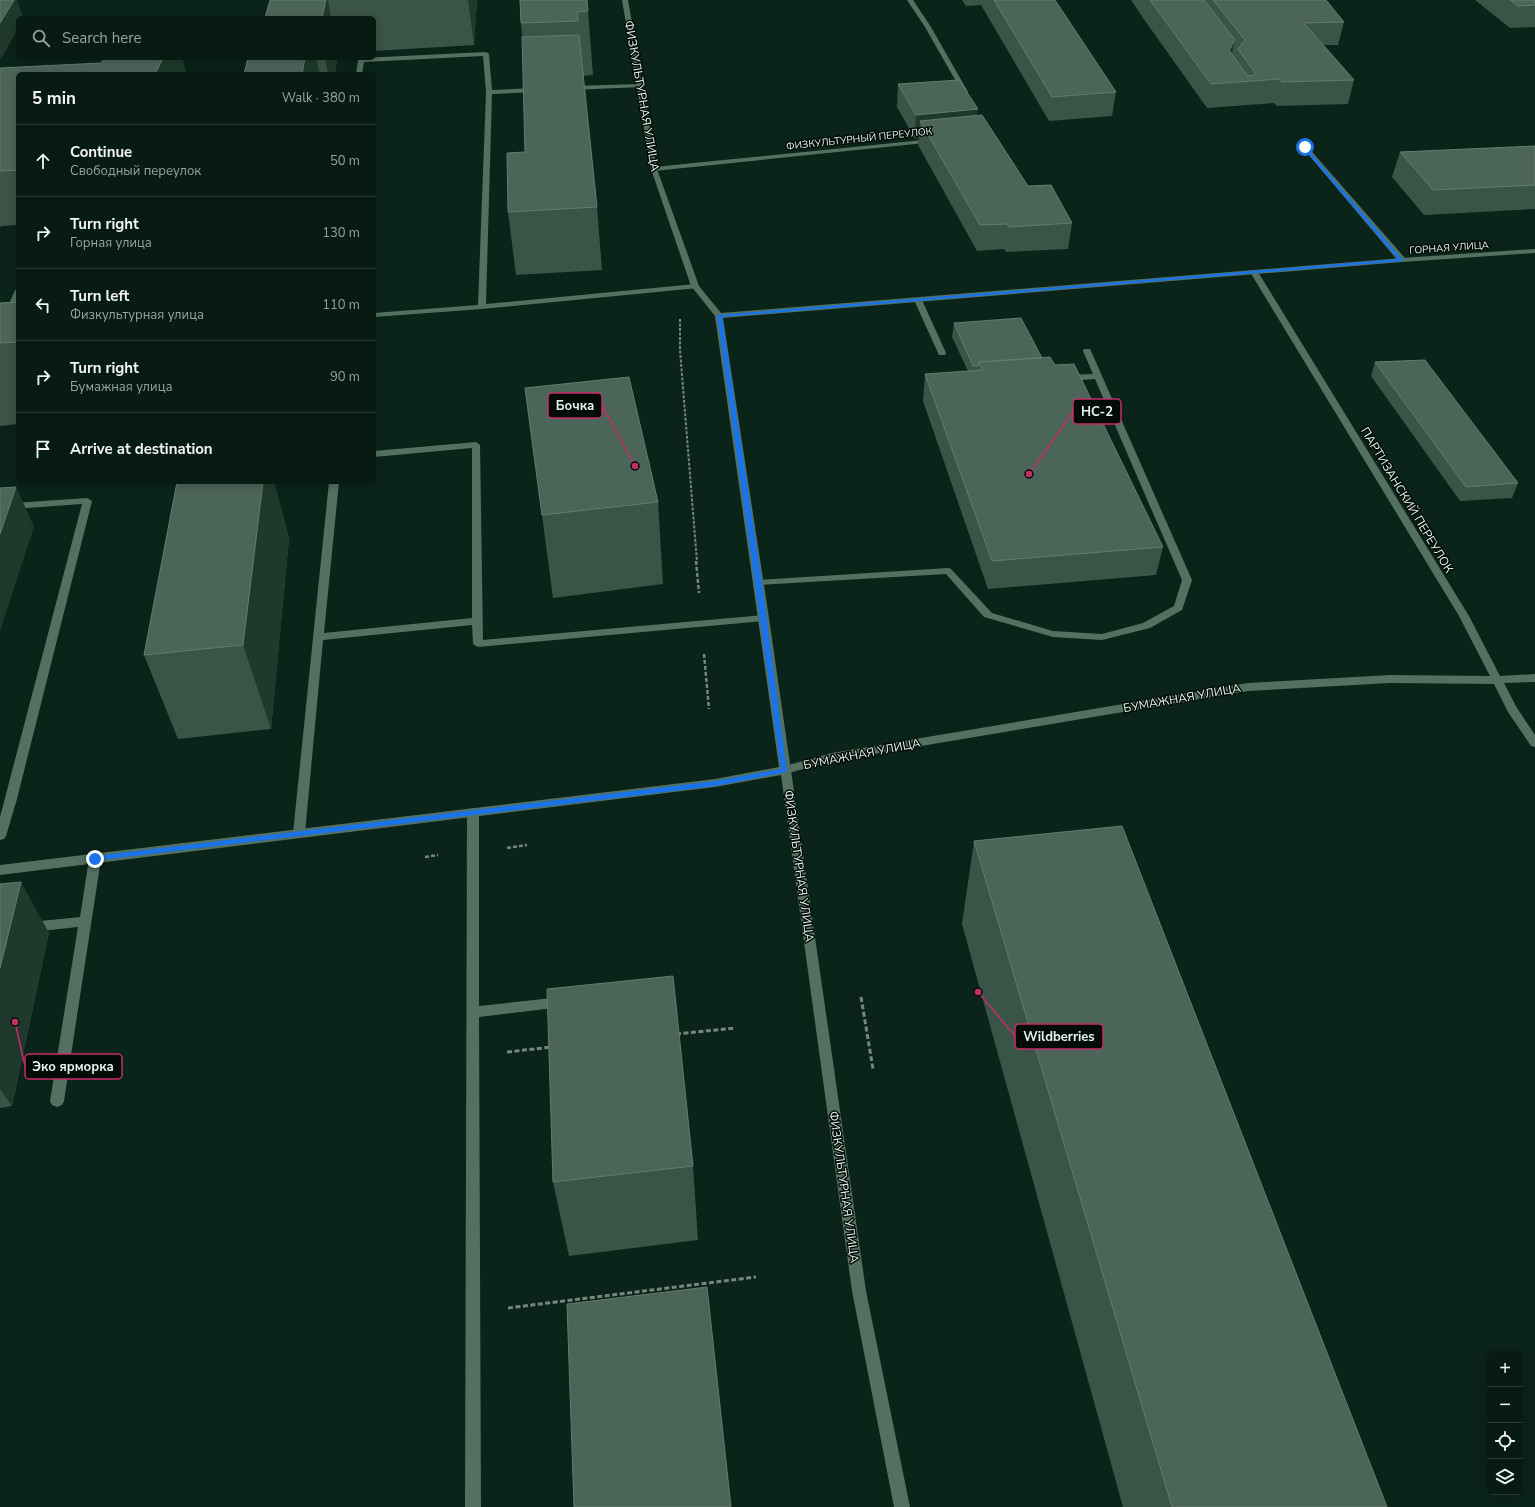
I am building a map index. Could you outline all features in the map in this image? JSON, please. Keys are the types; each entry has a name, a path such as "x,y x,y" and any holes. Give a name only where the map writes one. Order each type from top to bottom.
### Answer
{"street":[{"name":"ФИЗКУЛЬТУРНАЯ УЛИЦА","path":"625,0 654,168 695,286 719,316 759,583 859,1291 902,1507"},
{"path":"910,0 928,27 968,99"},
{"path":"376,59 486,54 489,92 482,307"},
{"path":"359,72 361,60"},
{"path":"565,89 640,86"},
{"path":"489,92 542,90"},
{"name":"ФИЗКУЛЬТУРНЫЙ ПЕРЕУЛОК","path":"654,168 942,140"},
{"path":"1305,147 1402,260"},
{"name":"ГОРНАЯ УЛИЦА","path":"719,316 1402,260 1535,252"},
{"name":"ПАРТИЗАНСКИЙ ПЕРЕУЛОК","path":"1254,272 1464,616 1512,709 1535,743"},
{"path":"376,315 482,307 695,286"},
{"path":"6,320 16,297"},
{"path":"918,300 942,353"},
{"path":"759,583 948,571 988,615 1053,634 1102,637 1146,626 1178,608 1187,580 1087,351"},
{"path":"1058,378 1098,376"},
{"path":"376,454 476,445 478,644 764,618"},
{"path":"299,833 334,484"},
{"path":"0,507 87,501 6,800 0,836"},
{"path":"318,637 477,621"},
{"name":"БУМАЖНАЯ УЛИЦА","path":"0,870 715,783 785,770 832,758 1248,687 1390,679 1496,680 1535,678"},
{"path":"473,812 474,1507"},
{"path":"57,1102 95,859"},
{"path":"16,929 86,921"},
{"path":"473,1012 578,1000"}],"path":[{"path":"680,316 680,350 708,709"},
{"path":"860,997 873,1069"},
{"path":"673,1034 735,1028"},
{"path":"503,1053 557,1047"},
{"path":"473,1313 756,1278"}],"building":[{"path":"0,0 14,0 0,23"},
{"path":"270,0 326,0 322,16 266,16"},
{"path":"520,0 587,0 588,11 577,12 578,21 521,23"},
{"path":"994,0 1055,0 1116,92 1052,97"},
{"path":"1150,0 1204,0 1235,40 1229,50 1247,75 1252,76 1255,73 1238,49 1245,40 1213,0 1326,0 1344,22 1304,23 1354,80 1282,82 1280,79 1211,84"},
{"path":"1510,0 1535,0 1535,5 1518,6"},
{"path":"579,35 597,207 508,212 507,153 525,152 522,37"},
{"path":"103,60 162,60 156,72 16,72 16,170 0,171 0,68 101,63"},
{"path":"248,60 305,60 302,72 244,72"},
{"path":"959,80 978,109 916,115 898,84"},
{"path":"982,115 1028,186 1051,185 1072,223 1009,227 1007,224 980,225 920,121"},
{"path":"1535,146 1535,185 1433,190 1400,152"},
{"path":"16,302 16,342 0,343 0,303"},
{"path":"1021,318 1042,358 979,362 978,366 973,366 954,323"},
{"path":"1050,357 1055,365 1074,364 1163,547 992,561 925,374 983,370 979,362"},
{"path":"1425,360 1518,483 1466,487 1375,362"},
{"path":"629,377 658,502 542,515 525,388"},
{"path":"177,484 263,484 243,645 144,655"},
{"path":"16,487 0,534 0,488"},
{"path":"1122,826 1387,1507 1172,1507 974,841"},
{"path":"21,882 0,968 0,884"},
{"path":"673,976 693,1166 553,1182 547,989"},
{"path":"707,1287 731,1507 574,1507 567,1304"}],"place":[{"name":"Бочка","path":"635,466"},
{"name":"НС-2","path":"1029,474"},
{"name":"Wildberries","path":"978,992"},
{"name":"Эко ярморка","path":"15,1022"}],"route":[{"path":"95,859 715,783 785,770 719,316 1402,260 1305,147"}]}
